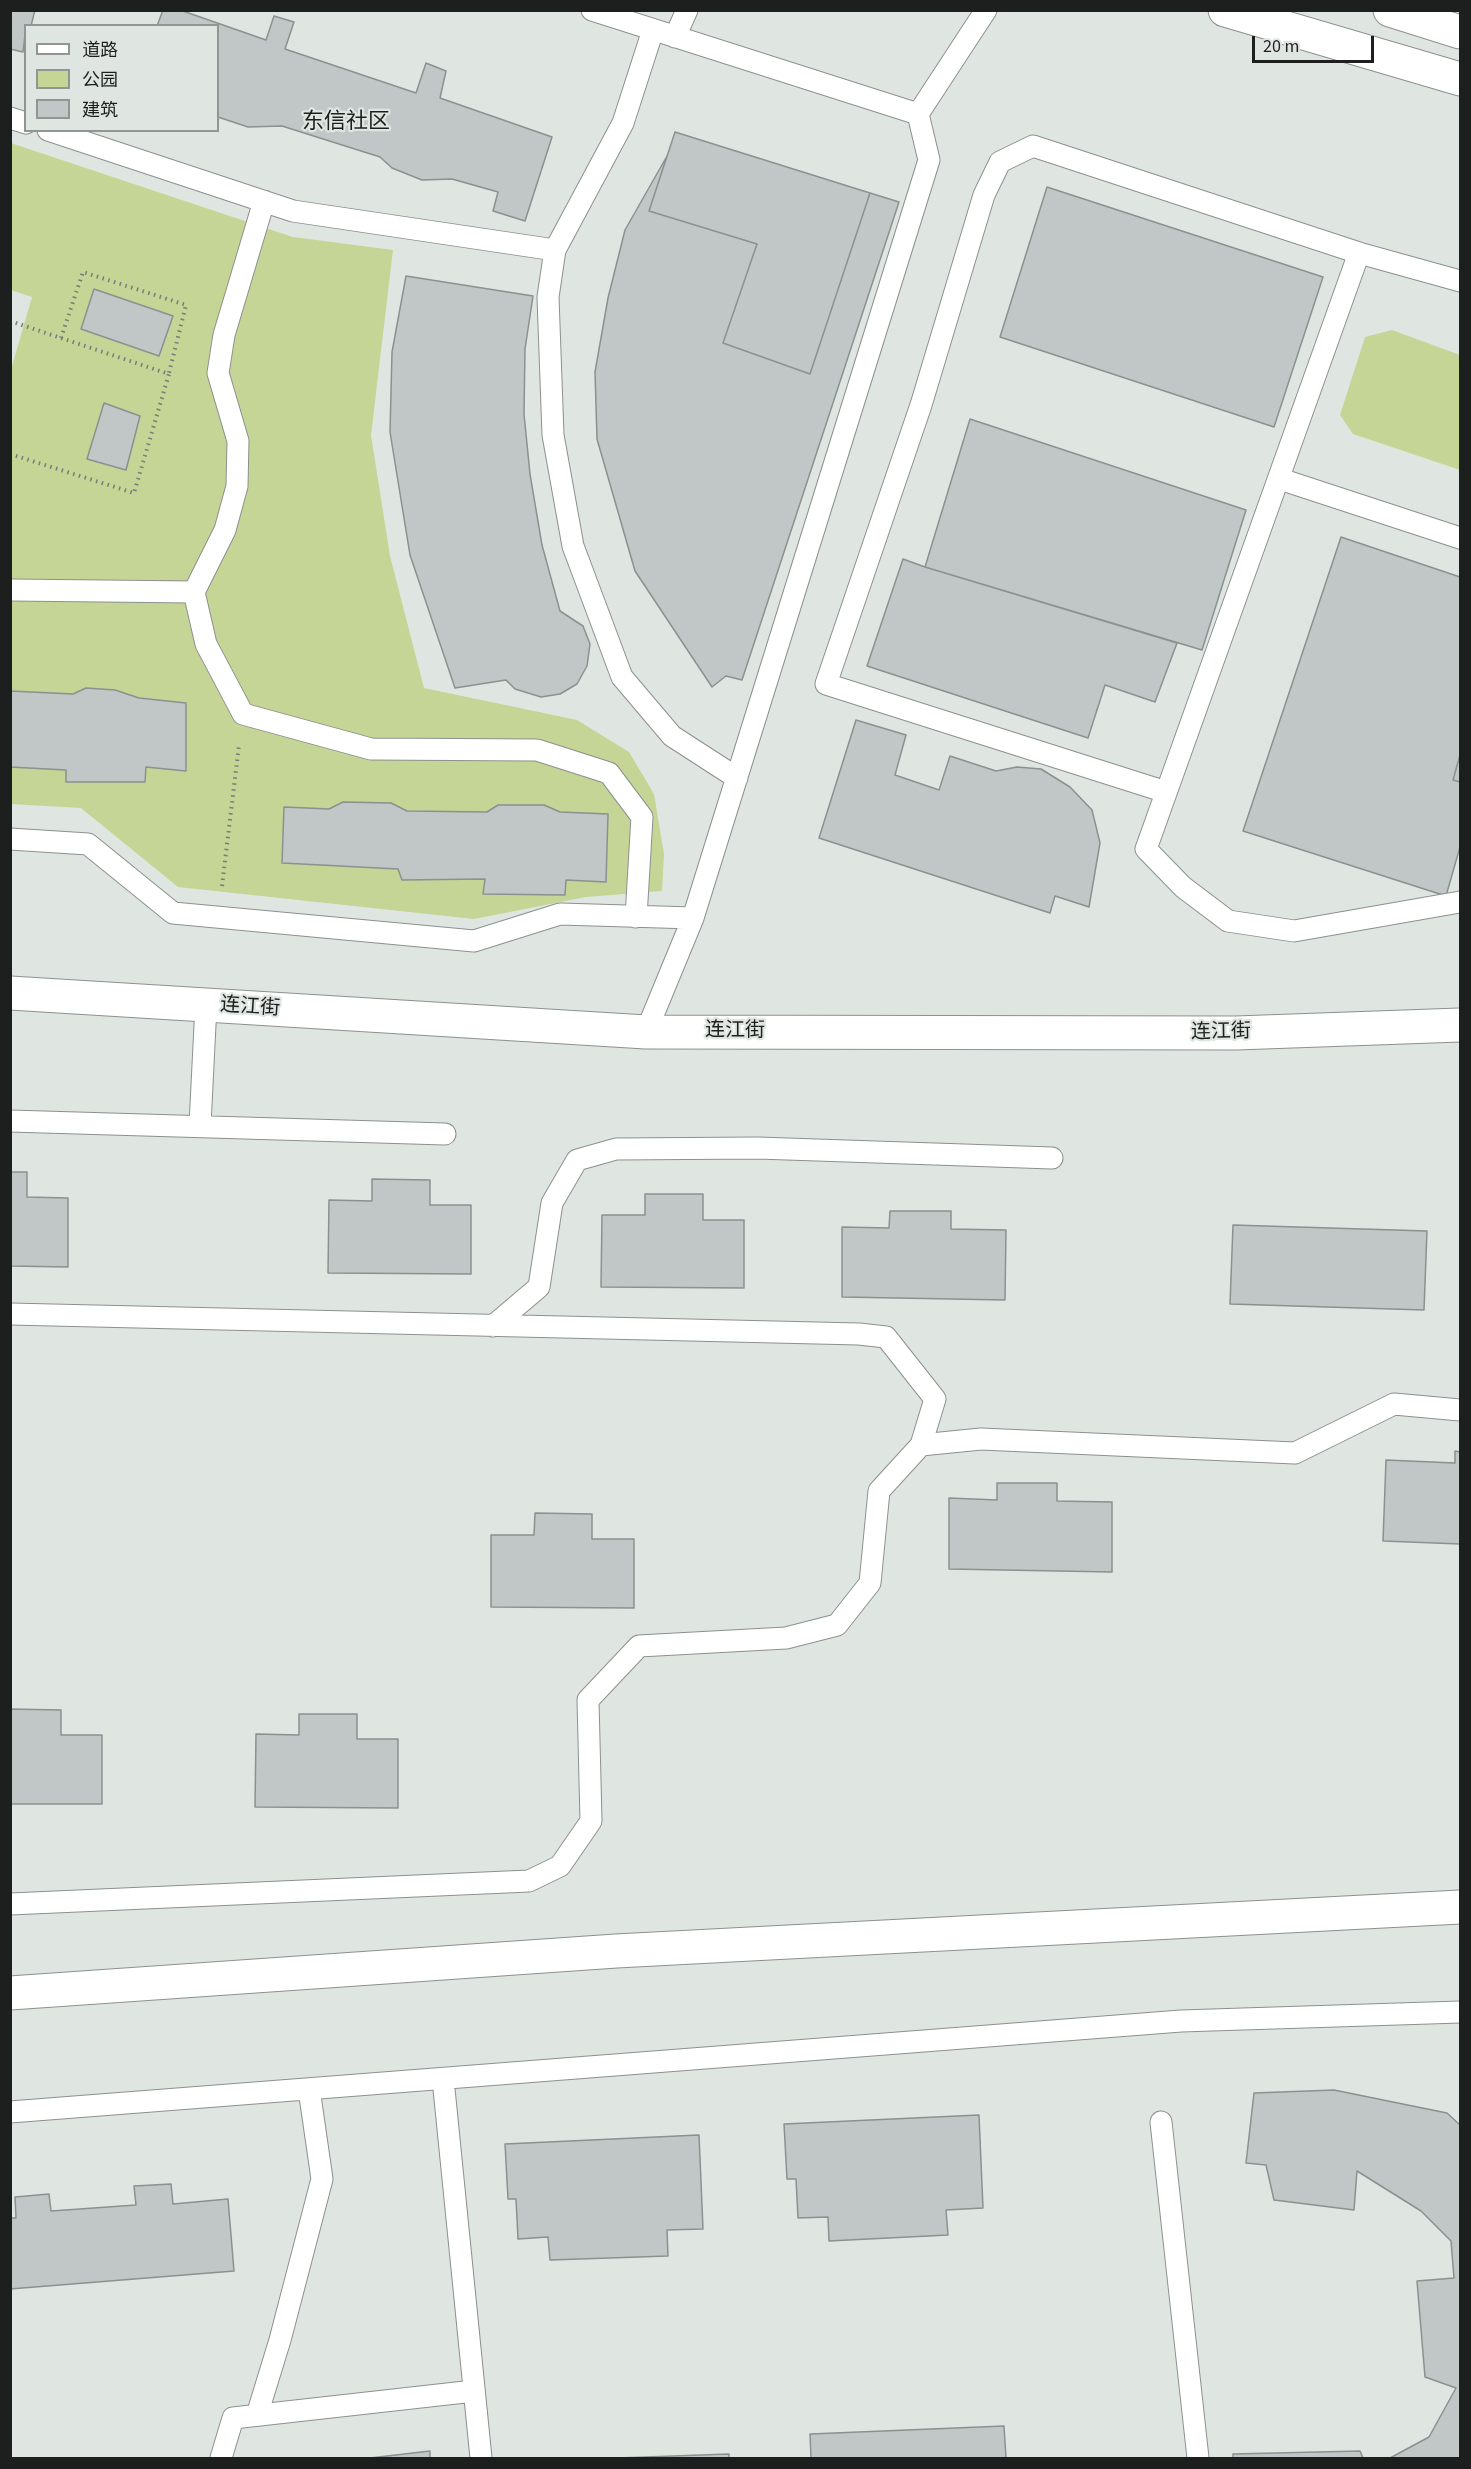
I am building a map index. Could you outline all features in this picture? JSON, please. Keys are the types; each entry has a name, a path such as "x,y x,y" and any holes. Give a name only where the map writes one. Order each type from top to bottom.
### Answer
{"street":[{"path":"1226,10 1461,79"},
{"path":"1390,10 1461,32"},
{"name":"连江街","path":"10,993 646,1032 1236,1033 1461,1025"},
{"path":"10,1992 616,1951 1461,1907"}],"lane":[{"path":"592,10 918,114"},
{"path":"675,37 687,10"},
{"path":"646,1032 693,918 929,160 918,114 986,10"},
{"path":"654,30 623,123 555,250 548,297 553,435 573,546 622,677 672,736 737,778"},
{"path":"54,132 293,211 555,250"},
{"path":"1166,792 826,684 921,405 984,195 1000,162 1033,146 1359,253 1461,281"},
{"path":"264,201 224,334 219,372 238,441 237,486 225,530 194,592 206,644 243,714 371,749 537,750 609,773 642,817 636,917"},
{"path":"1359,253 1146,849 1183,887 1228,921 1294,931 1461,902"},
{"path":"1280,479 1461,538"},
{"path":"10,590 194,592"},
{"path":"10,839 88,844 173,914 474,941 560,914 693,918"},
{"path":"200,1125 206,1005"},
{"path":"10,1121 445,1134"},
{"path":"493,1326 538,1287 552,1203 577,1160 616,1149 758,1148 1052,1158"},
{"path":"10,1314 859,1334 886,1337 935,1399 921,1445 879,1491 870,1582 837,1625 786,1638 639,1646 588,1700 591,1821 560,1866 529,1881 10,1904"},
{"path":"921,1445 981,1439 1295,1453 1394,1404 1461,1410"},
{"path":"10,2112 1181,2021 1461,2012"},
{"path":"443,2079 481,2458"},
{"path":"257,2415 280,2340 322,2179 309,2089"},
{"path":"1161,2122 1198,2458"},
{"path":"220,2458 233,2418 474,2391"}],"path":[{"path":"10,454 134,493 170,374 186,305 83,272 61,338"},
{"path":"10,307 10,312"},
{"path":"10,321 170,374"},
{"path":"218,917 243,714"}],"green space":[{"path":"11,143 293,237 393,250 371,435 390,556 424,688 577,720 629,752 654,794 664,854 662,891 586,897 474,919 178,887 81,808 11,804 10,373 32,297 11,290"},
{"path":"1392,330 1460,355 1460,470 1353,434 1340,415 1365,337"}],"building":[{"path":"10,10 35,10 32,24 24,24 23,52 10,49"},
{"path":"163,10 180,10 266,40 274,16 294,22 285,49 416,93 426,63 446,71 440,98 552,137 525,221 493,211 498,192 452,179 422,180 392,168 380,157 282,126 248,127 219,117 219,24 158,24"},
{"path":"675,132 870,193 810,374 723,343 757,244 649,211"},
{"path":"667,156 649,211 757,244 723,343 810,374 870,193 899,202 742,680 726,676 712,687 635,571 597,439 595,372 608,298 625,230"},
{"path":"1047,187 1323,277 1274,427 1000,337"},
{"path":"406,276 533,296 525,349 524,414 530,474 542,545 560,611 583,626 590,644 587,666 577,684 560,694 541,697 515,689 506,680 455,688 410,555 390,432 392,352"},
{"path":"94,289 173,316 159,356 81,329"},
{"path":"104,403 140,416 126,470 87,459"},
{"path":"970,419 1246,510 1202,650 925,567"},
{"path":"1341,537 1460,577 1460,755 1453,780 1460,782 1460,847 1446,896 1243,831"},
{"path":"903,559 1177,643 1155,702 1105,685 1088,738 867,666"},
{"path":"86,688 115,690 139,698 186,703 186,771 146,767 145,782 66,782 66,770 10,767 10,691 73,694"},
{"path":"856,720 906,735 895,775 939,790 950,756 996,771 1017,767 1041,769 1070,787 1092,810 1100,843 1089,907 1055,896 1050,913 819,838"},
{"path":"1460,755 1460,782 1453,780"},
{"path":"343,802 391,803 407,811 487,812 498,805 544,805 560,812 608,814 606,882 566,880 565,895 483,894 485,879 402,880 398,869 282,863 284,807 329,809"},
{"path":"10,1172 27,1172 27,1197 68,1198 68,1267 10,1266"},
{"path":"372,1179 430,1180 430,1205 471,1205 471,1274 328,1273 329,1200 372,1201"},
{"path":"645,1194 703,1194 703,1220 744,1220 744,1288 601,1287 602,1215 645,1215"},
{"path":"890,1211 951,1211 951,1229 1006,1230 1005,1300 842,1297 842,1227 889,1228"},
{"path":"1233,1225 1427,1231 1424,1310 1230,1304"},
{"path":"1455,1451 1460,1452 1460,1544 1383,1541 1386,1460 1455,1463"},
{"path":"997,1483 1057,1483 1057,1501 1112,1502 1112,1572 949,1569 949,1498 997,1500"},
{"path":"535,1513 592,1514 592,1539 634,1539 634,1608 491,1607 491,1535 534,1535"},
{"path":"10,1709 61,1710 61,1735 102,1735 102,1804 10,1804"},
{"path":"299,1714 357,1714 357,1739 398,1739 398,1808 255,1807 256,1734 299,1735"},
{"path":"1334,2090 1447,2113 1460,2125 1460,2458 1390,2458 1429,2437 1456,2388 1425,2377 1417,2281 1454,2278 1451,2241 1421,2211 1357,2171 1354,2210 1274,2200 1266,2165 1246,2163 1254,2093"},
{"path":"979,2115 983,2208 946,2210 948,2235 829,2241 828,2217 798,2218 796,2179 787,2179 784,2124"},
{"path":"699,2135 703,2229 667,2230 668,2256 550,2260 548,2237 518,2239 516,2199 508,2199 505,2144"},
{"path":"171,2184 173,2204 228,2199 234,2271 10,2289 10,2218 16,2218 15,2197 49,2194 51,2211 136,2205 134,2186"},
{"path":"1004,2426 1006,2458 811,2458 810,2434"},
{"path":"430,2451 430,2458 370,2458"},
{"path":"1360,2451 1363,2458 1233,2458 1233,2454"},
{"path":"729,2454 729,2458 617,2458"}],"district":[{"name":"东信社区","path":"346,123"}]}
